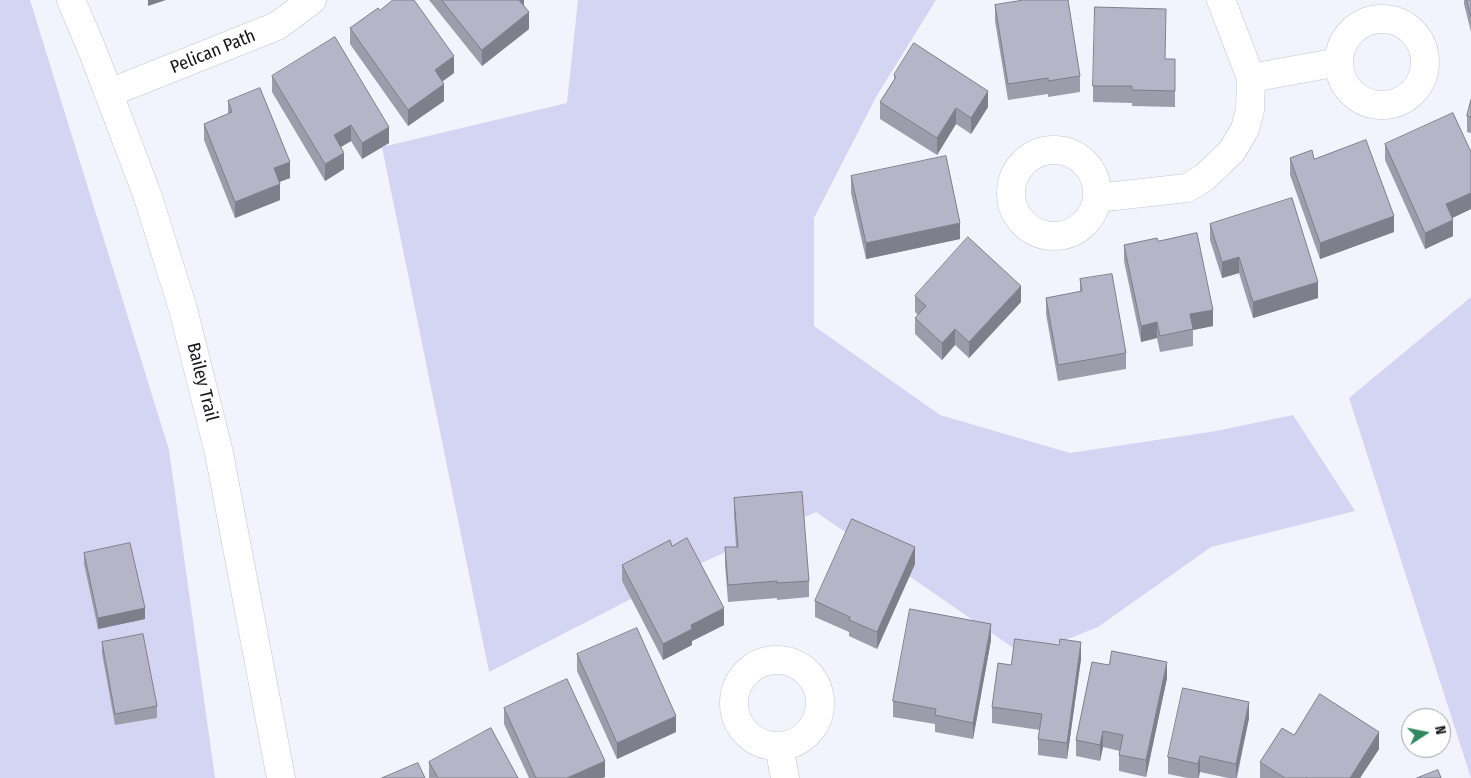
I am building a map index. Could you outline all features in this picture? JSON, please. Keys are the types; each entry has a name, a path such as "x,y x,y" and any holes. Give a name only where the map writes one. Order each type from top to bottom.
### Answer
{"street":[{"name":"Bailey Trail","path":"71,0 93,52 148,197 184,310 219,453 281,778"},
{"name":"Pelican Path","path":"109,93 277,26 312,0"},
{"path":"1097,198 1187,188 1205,178 1232,151 1245,129 1250,110 1252,78 1221,0"},
{"path":"1252,78 1339,62"},
{"path":"779,746 785,778"}],"shaded area":[{"path":"0,0 30,0 169,450 215,778 0,778"},
{"path":"578,0 936,0 876,97 814,218 814,326 940,415 1070,453 1216,431 1293,415 1355,511 1211,547 1098,627 1025,656 816,512 697,565 489,672 382,147 567,103"},
{"path":"1471,297 1471,778 1451,716 1451,708 1449,708 1349,398"}],"building":[{"path":"393,0 414,0 454,56 435,70 444,84 408,110 350,28"},
{"path":"442,0 519,0 529,12 482,50"},
{"path":"1024,0 1068,0 1080,76 1048,81 1048,78 1008,84 995,5"},
{"path":"1467,0 1471,0 1471,16"},
{"path":"1095,7 1166,9 1165,59 1175,59 1175,91 1132,90 1132,86 1093,86"},
{"path":"335,37 389,127 362,143 351,125 334,135 344,153 325,164 272,76"},
{"path":"914,43 988,91 971,118 956,108 937,138 880,102"},
{"path":"260,88 290,162 274,168 280,184 235,202 204,124 232,112 228,101"},
{"path":"1471,100 1471,117 1467,116"},
{"path":"1453,113 1471,152 1471,193 1446,204 1453,220 1425,233 1385,144"},
{"path":"1366,140 1394,216 1320,243 1290,158 1312,150 1314,159"},
{"path":"946,156 960,223 866,243 851,176"},
{"path":"1292,198 1318,282 1253,302 1239,257 1222,262 1210,224"},
{"path":"1197,233 1213,310 1190,314 1193,329 1160,336 1157,322 1141,326 1124,245 1157,238 1158,241"},
{"path":"968,237 1021,286 969,342 955,329 942,343 915,318 926,306 915,296"},
{"path":"1112,274 1126,353 1058,365 1046,298 1082,291 1080,279"},
{"path":"802,492 809,581 777,583 777,581 728,585 725,547 738,547 734,498"},
{"path":"852,519 915,547 877,632 849,620 850,617 815,601"},
{"path":"687,538 724,608 691,625 692,629 663,644 622,565 670,540 672,546"},
{"path":"130,543 145,608 98,618 84,553"},
{"path":"910,609 991,624 973,723 935,715 936,709 893,701"},
{"path":"637,628 676,716 617,743 577,654"},
{"path":"143,634 157,706 115,714 102,642"},
{"path":"1015,639 1059,645 1060,639 1081,642 1067,743 1038,739 1042,714 992,707 998,663 1011,665"},
{"path":"1112,651 1167,662 1146,760 1119,755 1123,735 1103,731 1100,745 1076,740 1092,662 1109,665"},
{"path":"567,679 605,761 567,778 536,778 504,708"},
{"path":"1183,688 1249,702 1236,764 1200,756 1198,764 1168,757"},
{"path":"1320,694 1379,732 1350,778 1285,778 1260,762 1282,728 1294,735"},
{"path":"491,728 518,778 438,778 429,762"},
{"path":"418,763 425,778 382,778"},
{"path":"1438,770 1441,778 1417,778"}]}
